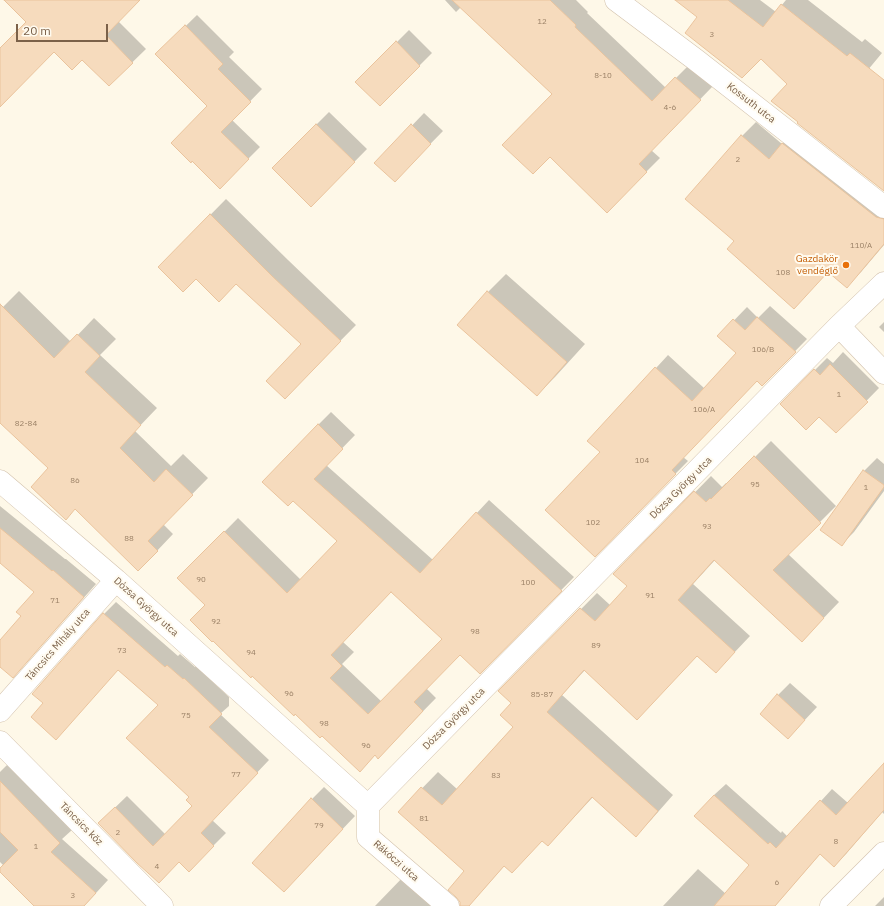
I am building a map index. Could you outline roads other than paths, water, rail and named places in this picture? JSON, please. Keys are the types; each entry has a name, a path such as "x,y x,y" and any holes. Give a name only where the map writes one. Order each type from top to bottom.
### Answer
{"street":[{"name":"Kossuth utca","path":"616,0 696,60 884,207"},
{"name":"Dózsa György utca","path":"0,481 116,580 368,806 884,282"},
{"path":"839,326 884,373"},
{"name":"Táncsics Mihály utca","path":"0,711 116,580"},
{"name":"Táncsics köz","path":"0,742 162,906"},
{"name":"Rákóczi utca","path":"368,806 368,837 448,906"},
{"path":"831,906 884,853"}],"place":[{"name":"Gazdakör vendéglő","path":"846,265"}]}
